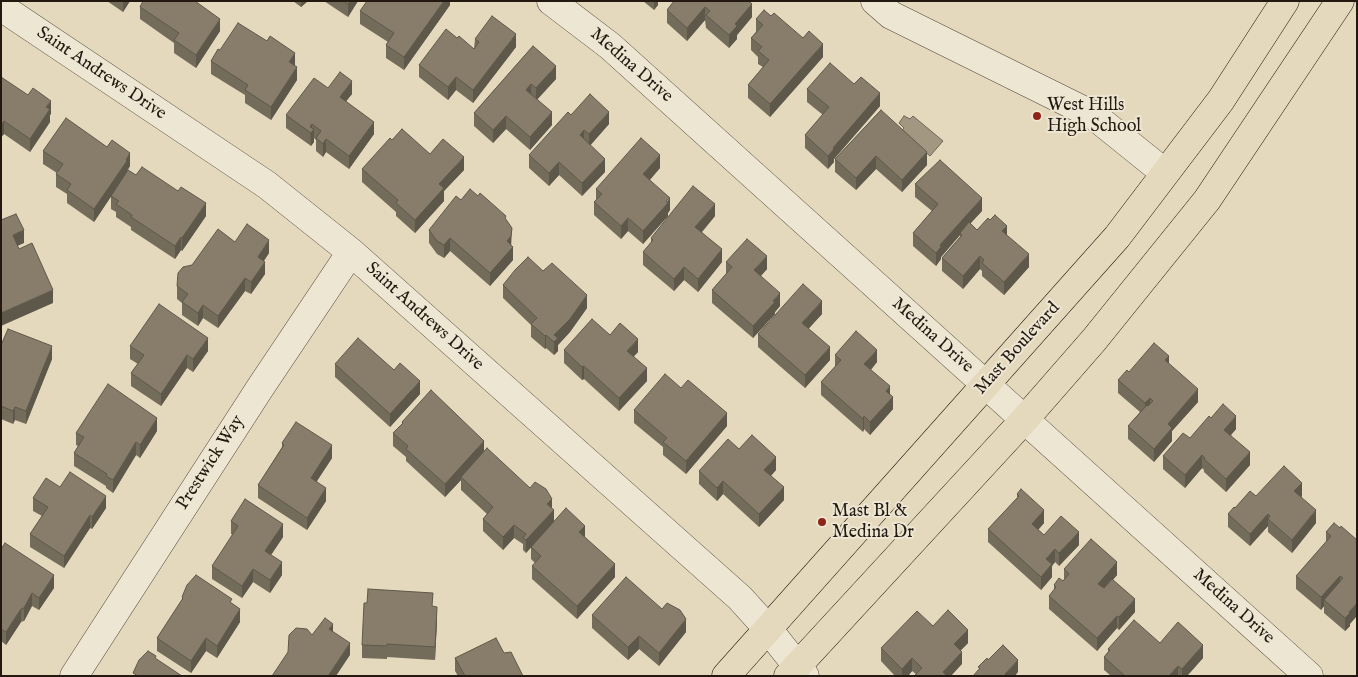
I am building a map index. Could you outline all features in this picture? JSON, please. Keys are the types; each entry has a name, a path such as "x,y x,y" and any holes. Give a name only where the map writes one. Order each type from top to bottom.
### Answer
{"main road":[{"name":"Mast Boulevard","path":"726,676 1117,237 1220,100 1285,1"},
{"path":"797,673 1094,340 1207,200 1340,1"}],"street":[{"name":"Medina Drive","path":"551,1 610,46 1309,676"},
{"path":"874,1 891,15 1093,115 1165,173"},
{"name":"Saint Andrews Drive","path":"1,7 267,185 351,252 740,598 768,629 797,673"},
{"name":"Prestwick Way","path":"74,676 260,388 351,252"}],"shaded area":[{"path":"904,116 910,119 913,116 943,141 930,156 901,131 904,128 899,123"}],"building":[{"path":"143,1 195,1 220,19 196,55 174,40 179,33 140,7"},
{"path":"367,1 444,1 404,57 386,45 394,33 360,11"},
{"path":"674,1 749,1 752,4 735,24 737,26 729,35 706,15 710,11 705,7 687,28 667,10"},
{"path":"764,10 771,16 774,13 803,38 809,31 823,44 770,104 748,85 769,60 758,51 762,47 751,38 763,25 756,19"},
{"path":"492,16 516,34 473,90 456,77 448,87 419,65 446,29 457,38 459,36 474,49 479,42 475,39"},
{"path":"238,23 267,41 270,36 295,53 289,62 297,67 271,107 245,90 248,85 211,61"},
{"path":"533,46 556,66 536,88 531,84 526,90 552,112 530,137 506,116 493,130 474,113"},
{"path":"830,63 854,84 861,77 880,93 828,156 805,135 829,107 807,89"},
{"path":"340,72 352,81 340,97 374,122 349,156 326,139 323,144 316,138 321,131 312,124 310,127 314,129 311,133 286,115 314,78 328,88"},
{"path":"1,77 28,95 33,88 51,101 46,107 50,109 30,139 4,121 1,125"},
{"path":"590,94 609,112 589,134 584,130 580,135 605,159 582,183 559,162 549,173 529,155 568,112 571,115"},
{"path":"881,110 927,152 902,180 876,156 856,178 835,159"},
{"path":"66,118 107,147 112,140 130,153 127,161 94,209 67,190 71,184 56,174 63,164 43,151"},
{"path":"402,129 430,154 443,139 464,157 439,184 444,188 415,220 396,203 398,200 362,169 390,138 392,140"},
{"path":"641,138 660,155 643,174 670,198 666,201 668,203 643,231 628,218 621,226 594,202 602,194 596,189"},
{"path":"940,160 982,198 940,245 941,247 936,253 913,233 938,204 915,184"},
{"path":"142,167 178,191 181,187 206,203 175,246 131,217 132,215 116,204 119,201 111,196 128,170 136,175"},
{"path":"693,186 715,204 695,227 722,249 698,279 684,267 674,279 643,252 653,240 651,238"},
{"path":"470,189 478,196 480,193 506,216 505,218 512,228 511,236 507,241 513,247 490,273 450,238 444,245 437,241 429,230 456,196 461,200"},
{"path":"16,214 24,230 13,235 19,249 32,243 53,290 1,313 1,220"},
{"path":"995,215 1007,226 1002,231 1029,254 1004,282 982,263 984,260 980,256 963,276 942,258 962,235 960,233 969,222 977,230 988,218 990,220"},
{"path":"247,224 269,240 258,257 265,262 251,282 245,278 218,316 203,305 198,313 182,302 188,294 177,286 178,273 183,267 192,265 218,229 235,242"},
{"path":"747,239 767,256 754,270 780,293 773,301 775,302 753,326 712,290 732,267 726,262"},
{"path":"528,257 543,271 552,263 587,295 570,319 554,335 558,338 554,342 531,324 537,318 503,285"},
{"path":"803,284 822,301 802,323 830,347 805,375 758,334"},
{"path":"159,304 208,338 193,359 187,355 161,394 131,373 144,355 130,346"},
{"path":"592,319 610,335 620,323 638,339 627,351 647,368 619,398 564,350"},
{"path":"8,329 52,346 26,411 15,407 13,411 1,406 1,345"},
{"path":"856,331 877,350 864,364 890,386 886,391 893,397 870,422 864,416 863,419 821,382 841,360 835,355"},
{"path":"358,338 394,370 400,363 420,381 390,414 335,364"},
{"path":"1154,343 1169,356 1165,360 1198,389 1168,424 1172,428 1154,449 1128,426 1153,401 1150,398 1145,403 1118,380 1127,370 1129,372"},
{"path":"665,374 681,388 688,380 727,413 686,461 663,442 667,438 634,410"},
{"path":"108,384 157,418 140,445 136,442 113,480 106,476 107,474 74,453 84,437 76,433"},
{"path":"431,390 484,441 445,484 406,449 408,446 393,433"},
{"path":"1223,404 1236,416 1224,430 1250,452 1226,479 1202,455 1185,475 1163,456 1183,433 1190,438 1209,416 1211,418"},
{"path":"296,422 332,445 311,478 326,488 307,518 258,485 284,445 282,443"},
{"path":"752,435 776,457 764,470 784,487 759,514 723,481 717,488 699,471 728,439 739,449"},
{"path":"487,448 530,488 535,482 546,489 552,499 547,504 554,510 526,540 523,538 526,534 514,525 503,537 483,519 493,507 461,477"},
{"path":"1284,466 1302,483 1294,491 1316,510 1292,540 1268,519 1270,516 1268,514 1250,534 1228,514 1250,491 1256,496"},
{"path":"70,472 106,496 92,517 90,515 64,556 30,534 48,507 33,498 46,478 60,487"},
{"path":"1021,489 1044,510 1032,524 1044,535 1061,516 1079,532 1059,553 1055,549 1046,559 1052,564 1041,577 988,529 1019,496 1017,494"},
{"path":"245,499 283,524 265,551 282,562 270,580 253,569 242,586 212,566 238,526 231,521"},
{"path":"566,508 585,526 579,532 615,564 577,606 532,566 541,556 531,547"},
{"path":"1334,523 1340,528 1341,526 1357,540 1357,603 1345,618 1324,600 1343,578 1340,576 1321,597 1296,576 1331,536 1326,532"},
{"path":"1091,539 1117,562 1098,584 1104,588 1112,579 1135,599 1097,638 1049,596 1056,587 1054,585 1059,578 1063,581 1069,574 1064,569"},
{"path":"5,543 54,575 39,598 32,593 24,608 21,609 6,632 1,629 1,549"},
{"path":"196,575 232,599 230,602 240,609 217,646 206,638 191,661 157,638 183,598 187,585"},
{"path":"626,577 662,609 667,603 680,610 686,619 659,653 639,636 628,647 592,615"},
{"path":"368,589 433,593 432,606 437,607 435,647 387,644 387,646 362,645 364,603 367,603"},
{"path":"948,610 968,630 954,644 962,652 943,672 947,676 914,676 922,668 912,658 902,669 881,648 917,611 933,626"},
{"path":"325,618 333,624 329,629 350,643 328,676 272,676 288,652 289,635 296,628 307,629 312,635"},
{"path":"1134,620 1160,643 1178,622 1203,645 1182,669 1178,666 1169,676 1125,676 1104,657 1110,650 1108,649"},
{"path":"496,638 504,653 511,652 523,676 465,676 455,658"},
{"path":"1003,645 1018,660 1005,674 1006,676 973,676 980,668 978,667"},
{"path":"148,651 182,676 138,676 133,673 139,660"}],"place":[{"name":"West Hills High School","path":"1037,116"},
{"name":"Mast Bl & Medina Dr","path":"822,522"}]}
